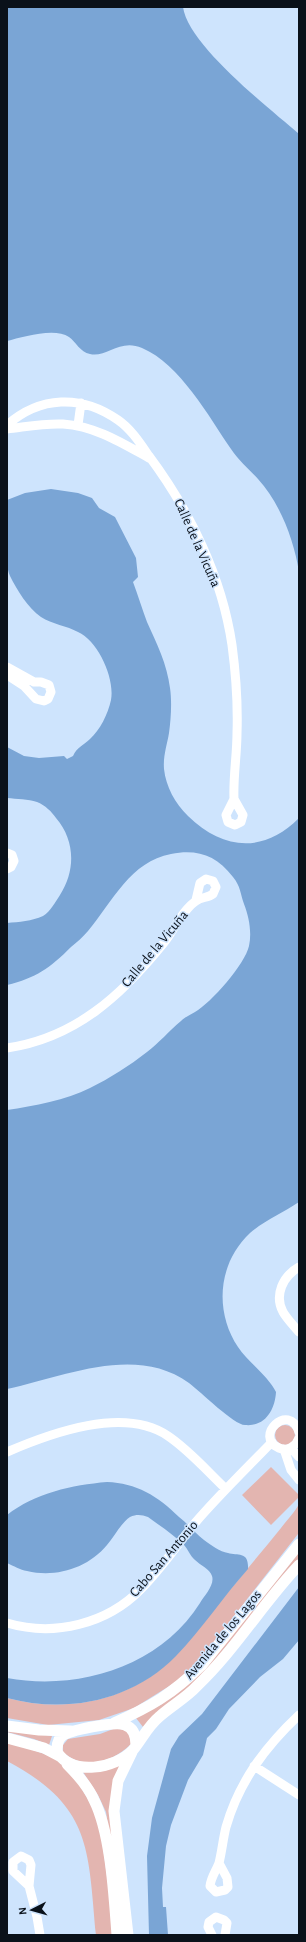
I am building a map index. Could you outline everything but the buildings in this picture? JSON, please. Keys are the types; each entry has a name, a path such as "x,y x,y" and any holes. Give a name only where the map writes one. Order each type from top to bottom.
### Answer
{"street":[{"name":"Calle de la Vicuña","path":"7,425 18,416 43,404 68,402 81,403 100,409 119,421 132,433 176,494 193,526 208,561 227,621 232,645 237,698 234,799"},
{"path":"78,425 81,403"},
{"name":"Calle de la Vicuña","path":"7,429 44,424 78,425 120,441 152,460"},
{"path":"7,667 34,682 41,682 49,685 51,692 50,696 48,699 40,701 33,696 30,691 7,675"},
{"path":"30,691 31,684 34,682"},
{"path":"7,852 12,855 14,861 11,867 7,870"},
{"name":"Calle de la Vicuña","path":"7,1048 43,1040 77,1024 93,1013 139,972 196,900"},
{"path":"299,1267 289,1274 284,1281 280,1293 280,1303 283,1312 299,1332"},
{"path":"298,1425 287,1420 278,1422 271,1429 270,1433 272,1442 276,1446 288,1448 299,1457"},
{"path":"7,1452 37,1440 80,1428 113,1423 133,1423 146,1426 167,1435 226,1489"},
{"path":"288,1448 299,1439"},
{"name":"Cabo San Antonio","path":"7,1623 22,1627 58,1628 90,1621 121,1607 142,1589 195,1523 272,1442"},
{"path":"288,1448 291,1470 299,1480"},
{"name":"Avenida de los Lagos","path":"113,1724 154,1704 184,1682 202,1665 299,1544"},
{"name":"Avenida de los Lagos","path":"134,1748 159,1717 197,1687 278,1588 299,1565"},
{"path":"219,1863 221,1847 234,1803 254,1766 278,1735 299,1715"},
{"path":"7,1726 39,1730 73,1731 113,1724 124,1724 134,1733 134,1748 118,1781 114,1810 128,1935"},
{"path":"73,1731 64,1735 58,1741 57,1752 86,1784 101,1816 109,1857 117,1935"},
{"path":"7,1738 37,1746 63,1760 79,1766 103,1766 115,1761 134,1748"},
{"path":"254,1766 299,1795"},
{"path":"29,1886 40,1935"},
{"path":"212,1935 208,1927 209,1922 216,1918 224,1920 227,1923 225,1935"}],"shaded area":[{"path":"285,1425 292,1428 295,1435 292,1442 285,1445 278,1442 275,1435 278,1428"},
{"path":"271,1467 299,1495 299,1497 271,1525 242,1495"},
{"path":"299,1504 298,1534 201,1658 179,1680 134,1708 99,1720 48,1725 7,1718 7,1698 30,1703 52,1705 75,1704 97,1700 118,1693 139,1684 158,1671 191,1639 291,1516"},
{"path":"299,1550 299,1558 208,1669 187,1690 143,1727 136,1718 162,1704"},
{"path":"7,1728 52,1736 49,1745 34,1739 7,1732"},
{"path":"116,1728 131,1732 131,1744 116,1756 98,1762 89,1763 71,1758 63,1752 63,1745 68,1739 100,1734"},
{"path":"7,1741 53,1757 73,1774 99,1818 115,1935 96,1935 91,1878 87,1854 80,1833 70,1813 56,1795 35,1778 7,1761"},
{"path":"121,1764 112,1797 125,1935 106,1812 98,1795 83,1772"}],"water":[{"path":"7,7 183,7 188,22 199,39 214,57 250,92 299,134 299,572 290,535 273,499 258,479 234,453 192,392 169,366 142,348 134,346 127,345 102,353 90,354 81,349 72,339 63,334 38,334 7,341"},
{"path":"51,489 78,493 92,498 99,508 115,517 136,558 138,577 133,582 169,679 171,716 164,769 169,788 179,806 201,827 215,836 229,841 243,843 257,842 271,838 285,830 299,818 299,1202 256,1228 239,1245 231,1258 223,1288 225,1318 230,1333 242,1353 268,1380 276,1392 274,1405 268,1416 252,1425 240,1424 233,1420 189,1383 168,1372 146,1366 123,1365 99,1367 7,1389 7,1110 28,1107 71,1096 105,1080 133,1062 186,1017 202,1007 218,992 241,963 249,946 250,935 249,919 239,887 227,869 213,859 198,853 189,852 171,854 157,858 133,874 86,933 56,961 42,971 26,979 7,985 7,923 34,919 43,916 48,912 57,900 69,876 71,855 67,836 48,809 40,803 34,801 7,798 7,747 24,756 39,758 64,756 67,759 73,756 78,749 97,731 106,716 110,705 112,691 108,671 104,661 92,643 78,632 45,619 36,613 19,593 10,576 6,550 7,500 25,493"},
{"path":"107,1482 128,1485 155,1497 201,1537 219,1550 245,1557 248,1563 248,1569 195,1635 176,1656 159,1671 139,1684 98,1700 75,1704 53,1705 30,1703 7,1698 7,1678 34,1681 61,1681 89,1677 115,1669 140,1658 163,1644 183,1625 211,1587 213,1579 211,1574 193,1558 184,1545 148,1517 142,1515 130,1517 99,1553 91,1560 71,1569 60,1572 38,1573 22,1570 7,1563 7,1515 18,1507 54,1491 81,1485"},
{"path":"299,1587 299,1640 283,1659 260,1677 229,1709 216,1729 207,1738 203,1755 188,1780 171,1825 166,1846 162,1888 163,1907 166,1907 168,1935 149,1935 147,1856 152,1818 171,1749 179,1736 202,1714"}]}
